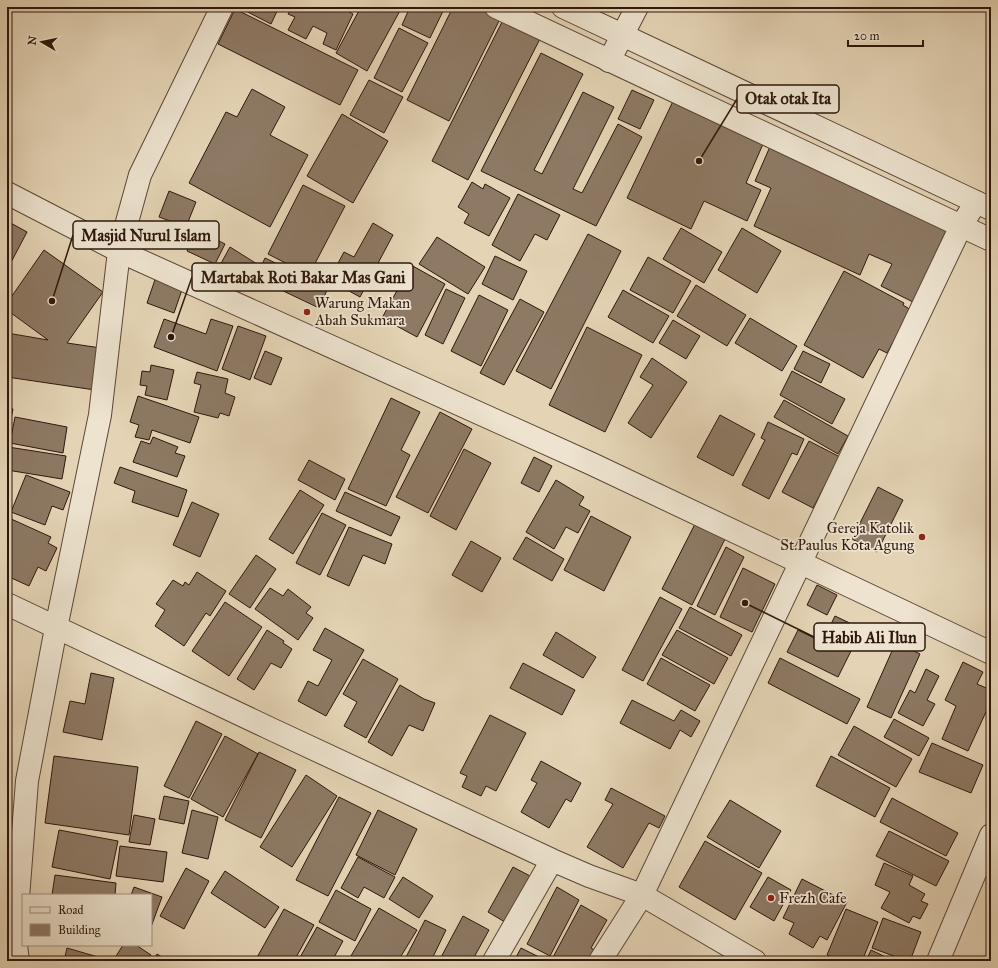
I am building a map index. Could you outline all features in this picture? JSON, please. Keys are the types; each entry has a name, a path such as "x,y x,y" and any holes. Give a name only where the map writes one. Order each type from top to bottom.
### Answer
{"street":[{"path":"18,961 15,937 27,781 56,628 100,415 119,251 140,175 222,7"},
{"path":"496,7 991,240"},
{"path":"563,7 983,205 961,226 802,563 642,895 600,961"},
{"path":"609,61 637,7"},
{"path":"7,193 119,251 592,464 991,654"},
{"path":"7,604 552,860 589,876 642,895 756,961"},
{"path":"938,961 991,835"},
{"path":"494,961 552,860"}],"building":[{"path":"238,7 279,7 271,24"},
{"path":"292,7 345,7 344,9 353,14 336,50 323,44 327,33 313,26 306,39 288,30 295,17 288,14"},
{"path":"361,7 402,7 367,71 336,53"},
{"path":"410,7 445,7 430,38 402,25"},
{"path":"453,7 490,7 503,13 449,121 407,100"},
{"path":"235,9 358,70 340,105 218,44"},
{"path":"506,14 543,33 468,180 432,161"},
{"path":"399,28 428,43 402,92 374,78"},
{"path":"541,53 583,74 534,170 542,174 583,92 614,107 573,189 582,193 618,124 642,137 596,226 481,171"},
{"path":"369,80 403,97 384,133 350,115"},
{"path":"252,89 285,107 270,135 308,155 270,227 189,183 226,112 237,117"},
{"path":"632,90 654,100 640,129 618,119"},
{"path":"675,97 763,144 746,183 761,190 747,221 704,201 691,229 627,198"},
{"path":"342,114 388,141 353,203 307,176"},
{"path":"772,142 951,225 913,302 881,286 892,264 869,254 860,275 754,226 771,188 755,181"},
{"path":"472,182 483,189 485,184 510,198 489,236 464,223 469,214 458,207"},
{"path":"303,185 345,206 309,275 268,254"},
{"path":"169,191 196,202 186,227 159,217"},
{"path":"518,194 560,215 547,240 535,234 520,261 492,245"},
{"path":"7,221 27,232 7,270"},
{"path":"373,223 393,235 360,297 329,280 344,252 354,257"},
{"path":"681,228 722,252 704,283 663,259"},
{"path":"742,228 781,251 757,293 718,270"},
{"path":"197,230 225,244 215,264 187,251"},
{"path":"588,234 621,251 551,389 516,371"},
{"path":"437,237 485,267 468,294 419,264"},
{"path":"230,247 257,264 246,283 219,267"},
{"path":"44,250 103,292 67,343 101,348 95,390 7,377 7,333 48,340 7,310 7,303"},
{"path":"495,256 527,271 513,300 482,284"},
{"path":"648,257 691,281 673,313 630,290"},
{"path":"265,258 328,288 319,308 256,278"},
{"path":"411,265 445,284 417,337 382,318"},
{"path":"158,271 185,281 174,313 147,303"},
{"path":"844,271 904,303 903,305 911,310 887,353 879,349 863,378 804,345"},
{"path":"696,285 746,315 727,346 677,316"},
{"path":"446,289 465,298 443,344 425,335"},
{"path":"623,290 669,316 653,343 608,317"},
{"path":"479,295 508,310 481,366 451,351"},
{"path":"520,299 544,312 504,385 480,373"},
{"path":"750,318 797,346 782,371 735,343"},
{"path":"164,319 206,334 211,319 233,326 217,371 154,347"},
{"path":"673,320 700,336 686,359 659,343"},
{"path":"238,326 266,336 250,380 222,369"},
{"path":"587,327 642,355 605,432 549,405"},
{"path":"265,351 282,358 271,385 254,378"},
{"path":"803,351 830,364 821,383 794,369"},
{"path":"652,358 687,382 651,438 628,423 653,385 640,377"},
{"path":"151,365 174,370 167,400 145,395 147,386 140,385 142,371 150,372"},
{"path":"792,371 845,399 832,424 780,395"},
{"path":"197,372 228,379 225,393 235,397 229,416 220,413 218,418 194,412 201,385 194,383"},
{"path":"138,396 199,417 190,443 152,430 149,440 135,437 139,425 130,422"},
{"path":"391,398 420,412 401,450 410,455 386,506 348,489"},
{"path":"784,400 848,436 838,454 774,417"},
{"path":"7,407 13,409 7,437"},
{"path":"440,412 472,429 428,513 396,497"},
{"path":"720,415 755,434 733,476 697,457"},
{"path":"15,417 67,427 63,453 10,443"},
{"path":"768,422 804,439 797,455 792,453 769,499 742,485 765,440 761,438"},
{"path":"153,437 178,447 175,453 185,456 177,477 133,462 141,441 150,444"},
{"path":"809,441 840,457 813,508 782,492"},
{"path":"8,447 66,456 62,479 7,470"},
{"path":"464,449 491,463 456,530 430,516"},
{"path":"534,457 552,466 539,492 521,483"},
{"path":"309,460 345,479 335,500 298,480"},
{"path":"120,467 187,490 178,517 132,502 135,491 114,483"},
{"path":"26,475 70,492 63,510 52,506 45,525 11,512"},
{"path":"556,480 584,497 579,505 590,511 578,533 566,527 554,549 526,532"},
{"path":"878,487 903,500 877,552 852,539"},
{"path":"300,490 324,505 293,554 269,539"},
{"path":"345,492 400,517 391,536 336,511"},
{"path":"192,502 219,514 200,557 173,545"},
{"path":"322,513 346,525 320,575 296,563"},
{"path":"591,516 631,537 604,591 564,570"},
{"path":"9,518 51,537 48,543 57,548 46,571 38,567 29,586 7,576 7,523"},
{"path":"696,522 726,537 692,605 662,589"},
{"path":"349,527 392,544 385,564 363,555 349,586 327,576"},
{"path":"526,537 564,559 552,581 513,559"},
{"path":"471,541 501,558 482,592 452,575"},
{"path":"726,547 744,557 715,615 697,606"},
{"path":"256,555 276,569 250,608 229,594"},
{"path":"743,568 775,584 752,632 720,617"},
{"path":"197,572 226,591 210,616 206,613 184,646 155,626 165,610 156,604 173,580 183,586 185,582 189,585"},
{"path":"817,585 837,595 827,615 807,605"},
{"path":"270,588 283,596 288,589 311,607 306,613 313,618 298,640 255,609"},
{"path":"660,597 682,609 643,681 622,670"},
{"path":"225,602 262,627 229,676 192,651"},
{"path":"690,607 742,635 731,656 679,628"},
{"path":"835,616 862,629 838,677 787,652 798,630 822,642"},
{"path":"325,628 364,650 326,716 298,701 308,681 318,686 332,660 313,650"},
{"path":"267,630 284,641 283,643 292,649 281,668 271,663 254,690 237,679"},
{"path":"677,630 728,658 714,684 662,655"},
{"path":"556,632 596,657 583,678 543,655"},
{"path":"896,642 920,654 891,718 867,707"},
{"path":"661,658 710,685 695,711 647,684"},
{"path":"780,658 860,699 847,724 768,683"},
{"path":"363,659 398,679 366,738 344,726 357,702 343,694"},
{"path":"963,662 983,672 977,684 991,690 991,701 968,751 942,739 956,706 945,700"},
{"path":"523,663 575,690 562,715 510,688"},
{"path":"926,669 939,676 927,700 935,704 923,726 898,713 910,690 915,693"},
{"path":"91,673 114,678 102,740 63,732 70,701 85,704"},
{"path":"400,685 424,699 435,703 423,731 409,725 392,756 368,742"},
{"path":"632,700 674,721 681,710 700,721 691,737 680,730 670,749 620,723"},
{"path":"490,715 526,733 496,791 486,786 481,796 462,787 467,776 460,773"},
{"path":"894,719 929,738 919,756 884,737"},
{"path":"196,721 222,734 189,798 164,786"},
{"path":"854,726 912,759 896,787 838,755"},
{"path":"225,736 258,754 223,817 191,799"},
{"path":"932,743 983,765 971,793 919,772"},
{"path":"259,752 296,770 261,838 225,820"},
{"path":"54,756 138,767 129,835 45,823"},
{"path":"831,756 890,788 875,817 816,786"},
{"path":"541,761 581,783 571,802 566,799 549,828 521,812 537,783 531,780"},
{"path":"306,775 337,796 292,867 260,847"},
{"path":"611,788 665,816 659,828 649,823 623,868 587,847 613,804 605,800"},
{"path":"164,796 189,801 184,824 159,819"},
{"path":"339,797 371,813 328,896 296,880"},
{"path":"892,798 958,833 946,856 880,822"},
{"path":"730,800 781,831 759,868 707,837"},
{"path":"192,810 218,817 208,859 182,853"},
{"path":"378,810 417,829 395,875 356,855"},
{"path":"134,815 155,819 150,845 129,842"},
{"path":"59,830 118,841 110,879 52,867"},
{"path":"889,831 949,861 936,886 876,856"},
{"path":"705,841 762,873 735,920 679,887"},
{"path":"120,846 167,852 163,882 116,876"},
{"path":"358,857 395,877 384,898 364,887 358,898 341,888"},
{"path":"884,863 913,876 909,885 925,894 921,901 928,904 920,919 913,916 909,923 881,908 890,892 875,885"},
{"path":"513,867 530,876 505,922 488,912"},
{"path":"186,868 209,881 184,929 160,916"},
{"path":"225,871 279,907 265,928 211,893"},
{"path":"55,875 116,883 115,894 52,894"},
{"path":"403,877 433,896 419,918 389,899"},
{"path":"768,877 791,890 774,921 750,907"},
{"path":"802,879 847,902 827,940 820,936 813,948 789,934 794,923 783,918"},
{"path":"134,887 162,897 152,924 152,894 131,894"},
{"path":"557,887 579,900 550,956 527,944"},
{"path":"336,890 371,909 355,941 319,922"},
{"path":"581,905 607,920 591,948 602,954 599,961 556,961 552,959"},
{"path":"379,908 417,930 398,961 348,961"},
{"path":"284,909 314,925 294,961 255,961"},
{"path":"846,909 878,922 862,961 842,961 827,955"},
{"path":"463,916 489,930 472,961 439,961"},
{"path":"883,918 921,932 910,961 872,948"},
{"path":"425,920 446,930 431,961 404,961"},
{"path":"317,927 343,941 332,961 298,961"},
{"path":"122,946 138,946 151,955 147,961 113,961"},
{"path":"67,948 105,959 104,961 64,961"},
{"path":"521,948 547,961 514,961"},
{"path":"871,950 894,961 866,961"},
{"path":"157,954 168,961 153,961"}],"place":[{"name":"Otak otak Ita","path":"699,161"},
{"name":"Masjid Nurul Islam","path":"52,301"},
{"name":"Warung Makan Abah Sukmara","path":"307,312"},
{"name":"Martabak Roti Bakar Mas Gani","path":"171,337"},
{"name":"Gereja Katolik St.Paulus Kota Agung","path":"922,537"},
{"name":"Habib Ali Ilun","path":"745,603"},
{"name":"Frezh Cafe","path":"771,898"}]}
